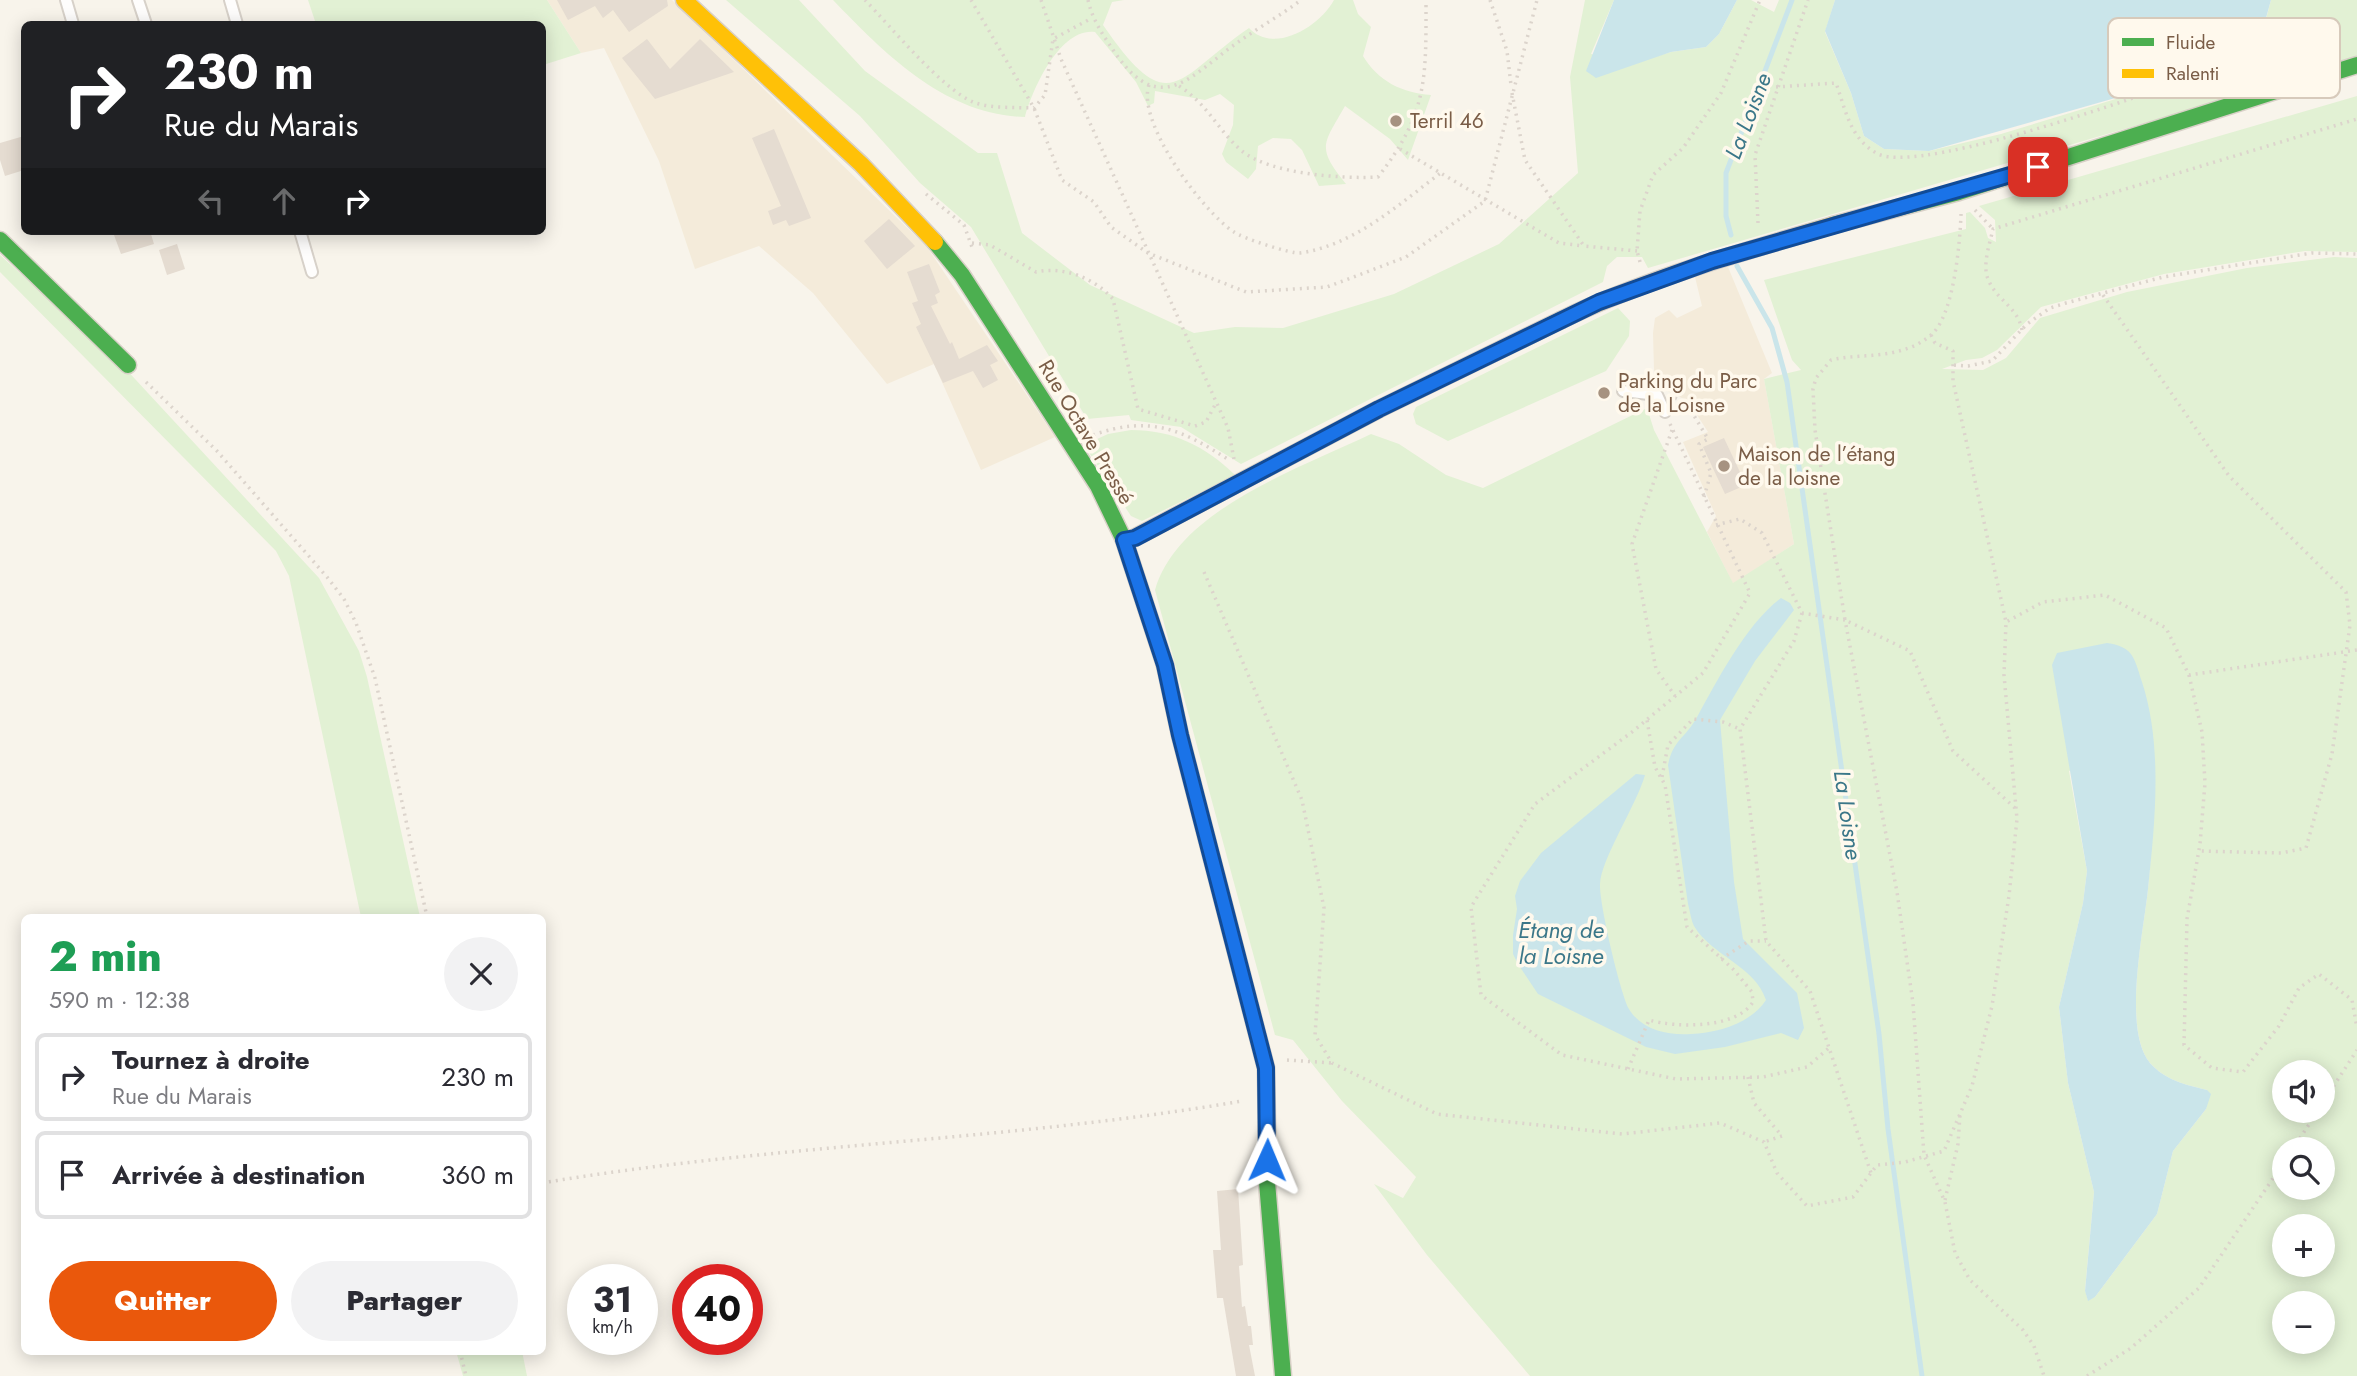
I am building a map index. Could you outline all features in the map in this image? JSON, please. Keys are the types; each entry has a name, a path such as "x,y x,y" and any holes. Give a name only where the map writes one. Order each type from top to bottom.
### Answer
{"street":[{"name":"Rue Octave Pressé","path":"684,0 808,120 861,164 935,241 962,275 1063,429 1098,486 1124,540 1165,665 1180,735 1266,1068 1267,1182 1283,1376"},
{"path":"2340,71 2357,65"},
{"path":"1124,540 1135,538 1379,409 1599,302 1645,284 1764,246 1960,198 2258,98"},
{"path":"0,240 128,365"}],"lane":[{"path":"66,0 72,21"},
{"path":"138,0 145,21"},
{"path":"230,0 236,21"},
{"path":"301,235 312,272"},
{"path":"1623,391 1657,395 1665,412"}],"path":[{"path":"865,0 938,74 973,102 1034,108"},
{"path":"971,0 1034,108 1062,180 1094,202 1111,227 1147,253 1246,292 1327,287 1406,257 1485,201 1537,0"},
{"path":"1041,0 1053,39 1216,403 1235,451 1234,463 1247,477"},
{"path":"1088,0 1092,18 1125,67 1149,85 1162,88 1179,86 1301,0"},
{"path":"1179,86 1197,97 1241,150 1258,162 1354,179 1378,177 1400,149 1423,93 1426,0"},
{"path":"1490,0 1507,51 1525,160 1584,246"},
{"path":"1645,284 1637,251 1640,211 1653,176 1683,148 1721,93 1760,0"},
{"path":"1764,246 1756,214 1755,155 1776,87 1808,0"},
{"path":"1053,39 1092,18"},
{"path":"1034,108 1045,95 1053,39"},
{"path":"1776,87 1836,83 1854,136 1880,155 1927,156 2002,139 2134,98"},
{"path":"1149,85 1146,93 1158,136 1193,194 1234,233 1297,254 1352,237 1442,173"},
{"path":"1993,229 2357,119"},
{"path":"1400,149 1559,243 1637,251"},
{"path":"1960,198 1993,229"},
{"path":"1960,198 1959,239 1947,306 1941,322 1931,335 1917,345 1895,352 1831,360 1816,378 1813,389 1819,461 1845,620 1897,892 1913,1003 1924,1155 1945,1202 1955,1253 1970,1280 2024,1330 2035,1346 2044,1376"},
{"path":"1993,229 1986,271 1988,280 2020,317 2022,330"},
{"path":"972,243 990,245 1036,272 1056,268 1102,287 1113,299 1138,409 1195,426 1206,422 1216,403"},
{"path":"1954,365 1992,361 2022,330 2050,308 2164,277 2312,253 2357,254"},
{"path":"2103,295 2229,476 2346,592 2350,625 2332,754 2306,848 2281,853 2199,851"},
{"path":"1764,1142 1777,1173 1807,1206 1853,1197 1880,1165 1905,1162 1944,1151 1972,1086 1992,1006 2009,895 2017,810 2004,675 2006,622 1968,458 1953,381 1953,351 1935,343 1931,335"},
{"path":"128,365 217,451 344,598 366,646 375,678 426,914"},
{"path":"1657,395 1665,394 1687,404 1708,439 1699,444 1711,473 1703,499"},
{"path":"1665,412 1703,499 1750,593 1703,673 1647,720 1535,804 1471,906 1481,995 1562,1055 1676,1079 1748,1077 1807,1067 1829,1047"},
{"path":"1672,429 1632,544 1656,669 1675,696"},
{"path":"1716,525 1740,519 1762,533 1805,613 1794,641 1740,729 1766,941 1810,991 1871,1173"},
{"path":"1204,572 1302,800 1324,908 1315,1035 1332,1063"},
{"path":"2006,622 2043,602 2105,595 2166,628 2189,675 2202,732 2204,759 2199,851 2187,919 2183,1045 2212,1068 2243,1072 2279,1026 2299,988 2319,974 2352,1000 2357,1028"},
{"path":"1805,613 1845,620 1910,651 1953,751 2017,810"},
{"path":"2189,675 2357,650"},
{"path":"1628,1069 1649,1020 1675,1026 1705,1025 1749,1009 1753,1002 1752,992 1687,927 1662,779 1668,745 1693,719 1723,722 1740,729"},
{"path":"1647,720 1655,767 1662,779"},
{"path":"1721,959 1749,940 1766,941"},
{"path":"2335,1084 2357,1050"},
{"path":"1266,1068 1280,1060 1332,1063 1437,1114 1622,1134 1720,1123 1764,1142 1782,1136 1754,1103 1748,1077"},
{"path":"546,1182 628,1168 915,1141 1210,1106 1268,1096"},
{"path":"1945,1202 1958,1144 1961,1112"},
{"path":"2087,1376 2130,1348 2199,1288 2272,1180"},
{"path":"461,1355 466,1376"}],"shaded area":[{"path":"547,0 672,0 927,247 1055,437 981,470 934,364 887,384 813,293 759,246 695,269 659,161 604,48 581,53"},
{"path":"1728,267 1772,373 1764,379 1794,544 1733,584 1707,532 1716,516 1683,442 1708,432 1688,401 1659,387 1654,370 1653,333 1655,318 1669,310 1677,318 1702,306 1695,277"}],"green space":[{"path":"308,0 547,0 581,53 546,64 546,21 315,21"},
{"path":"726,0 799,0 865,71 978,153 997,153 1022,233 1090,285 1194,333 1235,327 1283,328 1394,294 1499,244 1578,173 1570,77 1585,0 1614,0 1591,54 1641,61 1671,52 1706,47 1719,34 1737,0 1751,0 1774,12 1779,0 1835,0 1825,32 1851,93 1864,136 1884,149 1929,151 2001,134 2119,98 2226,98 1648,268 1642,257 1617,257 1607,266 1603,282 1241,464 1181,427 1131,420 1129,415 1087,419 971,227 920,183 860,116"},
{"path":"833,0 1124,0 1112,2 1103,25 1125,55 1144,74 1159,82 1173,82 1188,75 1249,28 1259,36 1283,38 1308,27 1334,0 1353,0 1358,14 1371,27 1363,56 1369,65 1392,84 1410,92 1431,95 1408,160 1390,139 1345,106 1326,146 1330,162 1346,184 1319,186 1302,150 1291,139 1273,138 1258,146 1256,169 1248,179 1226,162 1222,154 1233,125 1234,105 1220,94 1205,100 1155,91 1154,103 1148,106 1136,82 1095,32 1082,33 1070,39 1059,50 1041,77 1025,117 996,114 943,93 918,78 874,41"},
{"path":"2271,0 2357,0 2357,56 2340,61 2340,18 2266,18"},
{"path":"2357,96 2357,252 2305,251 2164,274 2041,307 1997,350 1982,358 1966,360 1942,369 1983,370 2006,358 2040,318 2127,292 2247,268 2334,257 2357,258 2357,1376 1530,1376 1427,1255 1374,1184 1403,1198 1416,1177 1342,1101 1293,1040 1275,1035 1155,590 1168,561 1189,536 1215,514 1278,477 1371,434 1399,444 1446,475 1483,488 1647,408 1654,430 1733,583 1794,544 1764,379 1801,370 1792,360 1764,280 1966,229 1966,213 1970,212 1985,228 1988,238 1996,242 1995,220 1979,206","holes":["2153,740 2151,852 2139,953 2137,1027 2150,1063 2162,1074 2176,1081 2207,1090 2206,1109 2173,1151 2157,1214 2095,1297 2088,1300 2085,1290 2094,1192 2068,1083 2059,1007 2083,903 2087,871 2069,771"]},
{"path":"0,255 123,366 319,578 359,651 367,677 419,914 360,914 289,576 276,551 0,272"},
{"path":"1618,308 1630,321 1629,336 1606,371 1448,441 1416,424 1413,414 1416,407"},
{"path":"1131,430 1161,433 1188,442 1212,456 1235,475 1142,521 1131,516 1084,445 1108,434"},
{"path":"457,1355 523,1355 527,1376 463,1376"}],"water":[{"path":"1614,0 1737,0 1719,34 1706,47 1671,52 1596,78 1586,71"},
{"path":"1835,0 2271,0 2266,18 2108,18 2108,98 2115,98 1929,151 1884,149 1864,136 1851,93 1825,31"},
{"name":"Étang de la Loisne","path":"1781,598 1790,603 1794,610 1755,661 1720,720 1734,882 1743,939 1797,993 1804,1028 1798,1040 1781,1033 1725,1047 1675,1054 1646,1047 1538,994 1513,954 1517,909 1515,896 1520,881 1541,853 1636,774 1645,775 1606,861 1600,884 1611,947 1629,1009 1648,1027 1665,1033 1683,1034 1723,1029 1743,1021 1760,1008 1766,1000 1753,978 1711,945 1693,924 1668,765 1676,744 1696,719 1744,638"},
{"path":"2107,643 2123,647 2135,660 2149,707 2153,732 2155,811 2139,953 2137,1028 2142,1048 2156,1069 2169,1078 2207,1090 2211,1094 2206,1109 2173,1151 2157,1214 2095,1297 2088,1301 2085,1291 2094,1192 2068,1083 2059,1007 2083,903 2087,871 2052,665 2057,653"}],"building":[{"path":"557,0 667,0 668,6 629,32 613,10 603,18 595,6 568,20"},
{"path":"647,39 670,69 700,39 734,72 655,99 622,58"},
{"path":"774,129 811,218 789,226 786,220 773,225 768,211 781,206 752,138"},
{"path":"21,137 21,171 5,176 0,160 0,143"},
{"path":"889,219 915,246 887,269 864,241"},
{"path":"114,235 151,235 154,244 121,254"},
{"path":"177,244 185,269 167,275 159,250"},
{"path":"929,264 940,292 935,295 938,303 931,306 959,359 987,345 998,361 990,365 998,380 983,388 973,371 943,383 916,327 921,324 912,303 918,301 907,272"},
{"name":"Maison de l’étang de la loisne","path":"1724,438 1746,485 1725,494 1703,447"},
{"path":"1238,1189 1243,1265 1239,1266 1242,1307 1245,1306 1248,1326 1251,1326 1253,1345 1249,1345 1255,1376 1236,1376 1223,1298 1217,1298 1213,1250 1221,1250 1217,1191"}],"waterway":[{"name":"La Loisne","path":"1731,235 1726,216 1726,173 1792,0"},
{"name":"La Loisne","path":"1737,266 1772,328 1787,382 1879,1034 1888,1129 1922,1376"}],"traffic: fast":[{"path":"2340,70 2357,65"},
{"path":"1833,225 1959,192 2254,98"},
{"path":"0,240 128,365"},
{"path":"935,242 962,275 1098,486 1124,540 1165,665"},
{"path":"1124,540 1134,538 1379,409 1561,320"},
{"path":"1267,1131 1267,1182 1283,1376"}],"traffic: slow":[{"path":"684,0 861,164 935,242"},
{"path":"1561,320 1661,279 1833,225"},
{"path":"1165,665 1180,735 1266,1068 1267,1131"}],"place":[{"name":"Terril 46","path":"1396,121"},
{"name":"Parking du Parc de la Loisne","path":"1604,393"},
{"name":"Maison de l’étang de la loisne","path":"1724,466"}],"route":[{"path":"1267,1160 1266,1068 1180,735 1165,665 1124,540 1135,538 1379,409 1599,302 1712,261 1959,192 2038,167"}]}
